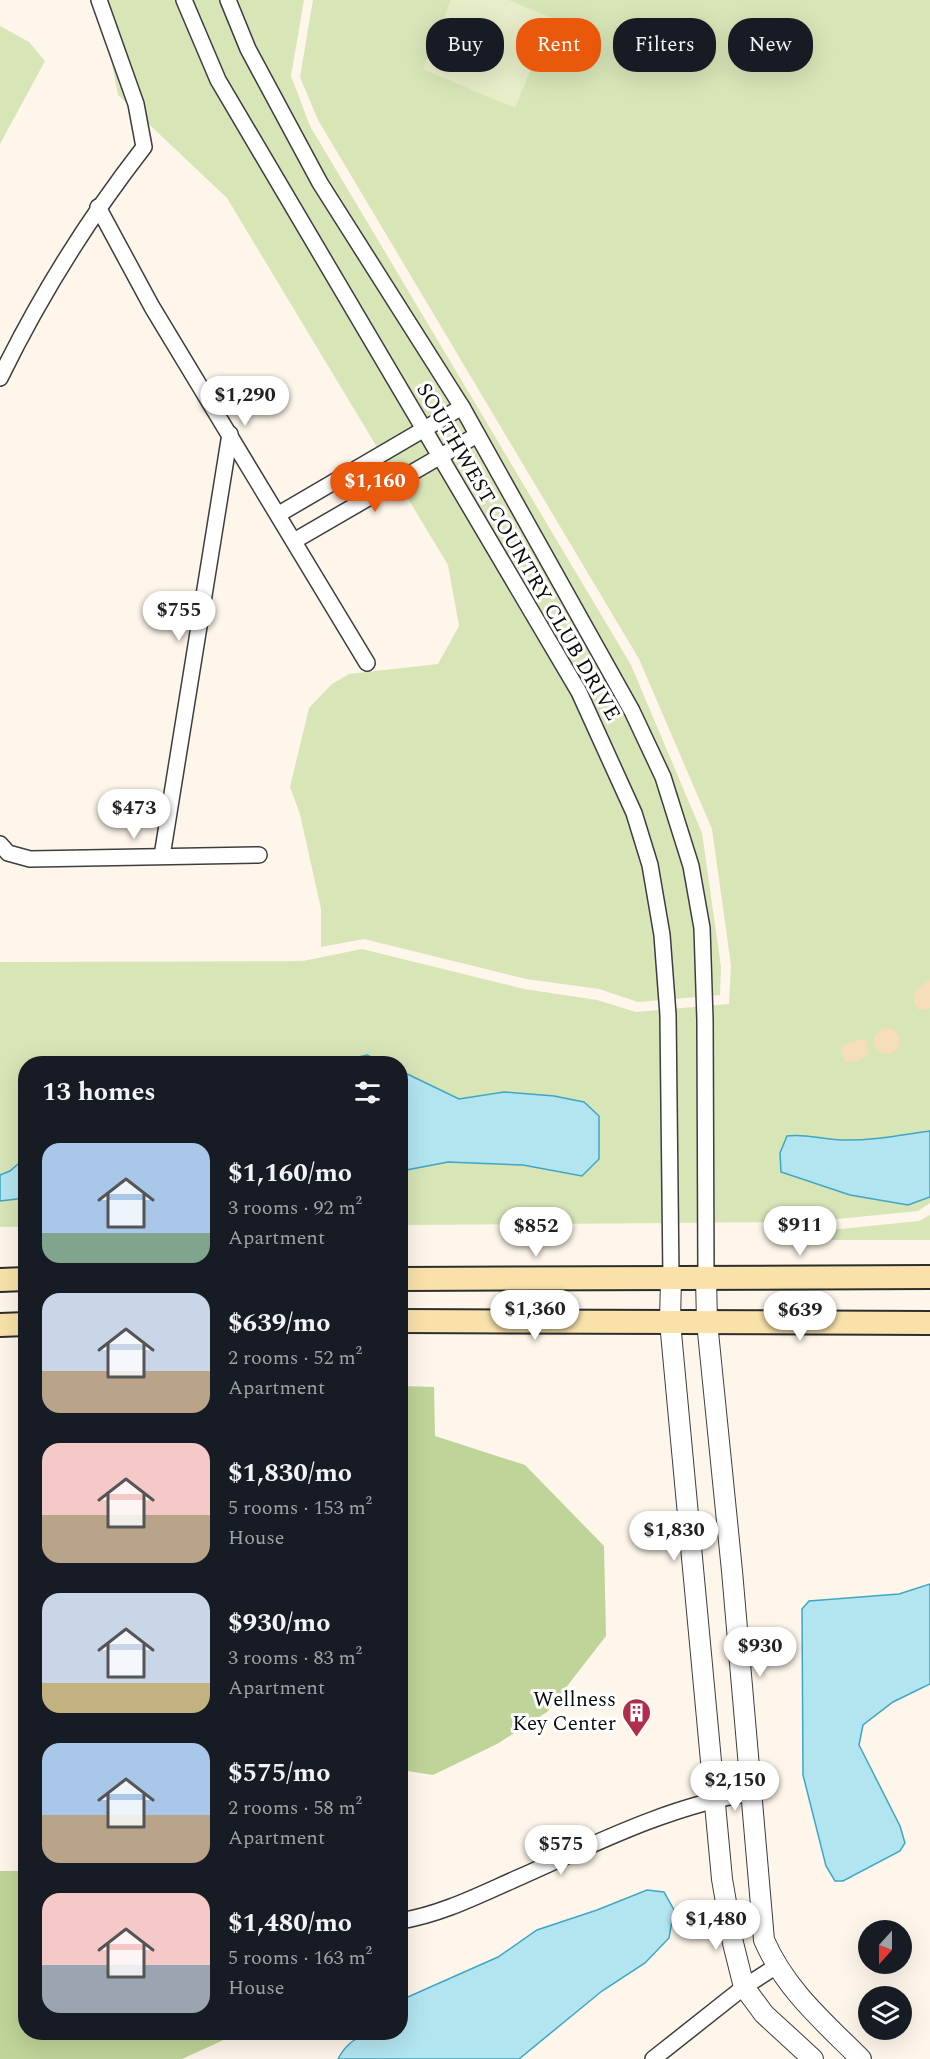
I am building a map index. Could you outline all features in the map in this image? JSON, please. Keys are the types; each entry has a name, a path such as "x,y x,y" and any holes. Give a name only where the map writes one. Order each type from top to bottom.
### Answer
{"main road":[{"path":"408,1279 930,1277"},
{"path":"0,1280 18,1280"},
{"path":"408,1321 930,1323"},
{"path":"0,1325 18,1324"}],"street":[{"path":"0,378 28,321 98,207 144,147 136,104 99,0"},
{"name":"SOUTHWEST COUNTRY CLUB DRIVE","path":"184,0 218,80 579,692 634,813 650,865 662,935 668,1015 671,1278"},
{"name":"SOUTHWEST COUNTRY CLUB DRIVE","path":"228,0 248,49 320,183 462,407 632,711 663,777 691,866 702,928 705,1020 706,1278"},
{"path":"98,207 152,307 279,514 317,584 367,663"},
{"path":"279,514 462,407"},
{"path":"162,856 230,434"},
{"path":"294,541 477,435"},
{"path":"0,844 8,853 30,859 259,855"},
{"path":"671,1278 670,1322 714,1799 722,1879 733,1943 744,1987 765,2014 813,2059"},
{"path":"706,1278 707,1322 764,1940 775,1966 795,1992 861,2059"},
{"path":"408,1920 461,1903 606,1838 714,1799 751,1793"},
{"path":"653,2059 744,1987 775,1966"}],"green space":[{"path":"99,0 304,0 291,76 310,126 631,665 702,833 721,967 720,995 638,1002 599,989 526,979 364,939 321,947 321,909 300,814 290,787 309,708 332,684 349,674 438,664 459,626 448,565 227,198 118,95"},
{"path":"313,0 930,0 930,1203 918,1211 807,1222 408,1225 408,1056 18,1056 18,1227 0,1227 0,962 303,961 362,949 524,989 597,1000 636,1012 729,1004 731,965 712,829 639,659 318,120 300,77"},
{"path":"451,0 509,0 552,18 516,18 516,72 530,72 515,108 430,72 504,72 504,18 444,18"},
{"path":"0,26 29,42 45,61 0,144"},
{"path":"930,1215 930,1240 814,1240 811,1232 919,1221"},
{"path":"408,1386 434,1387 435,1436 525,1465 604,1546 606,1636 547,1712 497,1744 433,1775 408,1771"},
{"path":"0,1871 18,1871 18,2040 224,2040 182,2059 0,2059"}],"sand":[{"path":"930,979 930,1008 919,1010 914,1003 915,991"},
{"path":"887,1028 896,1032 900,1041 896,1050 887,1054 878,1050 874,1041 878,1032"},
{"path":"862,1039 866,1040 869,1054 858,1061 845,1062 842,1056 843,1045"}],"water":[{"path":"408,1074 459,1099 504,1092 554,1096 584,1102 599,1116 599,1159 582,1176 523,1165 448,1162 408,1170"},
{"path":"930,1131 930,1197 908,1205 850,1195 781,1172 780,1153 787,1136 801,1135 853,1140"},
{"path":"18,1164 18,1199 0,1201 0,1175"},
{"path":"930,1584 930,1684 893,1702 863,1725 859,1745 900,1826 905,1843 900,1851 843,1881 835,1881 826,1866 803,1775 802,1609 809,1601 899,1594"},
{"path":"647,1890 664,1892 674,1910 669,1938 645,1963 602,1991 519,2059 338,2059 350,2043 355,2040 408,2040 408,1997 498,1957 537,1930"}],"place":[{"name":"Wellness Key Center","path":"637,1738"}]}
